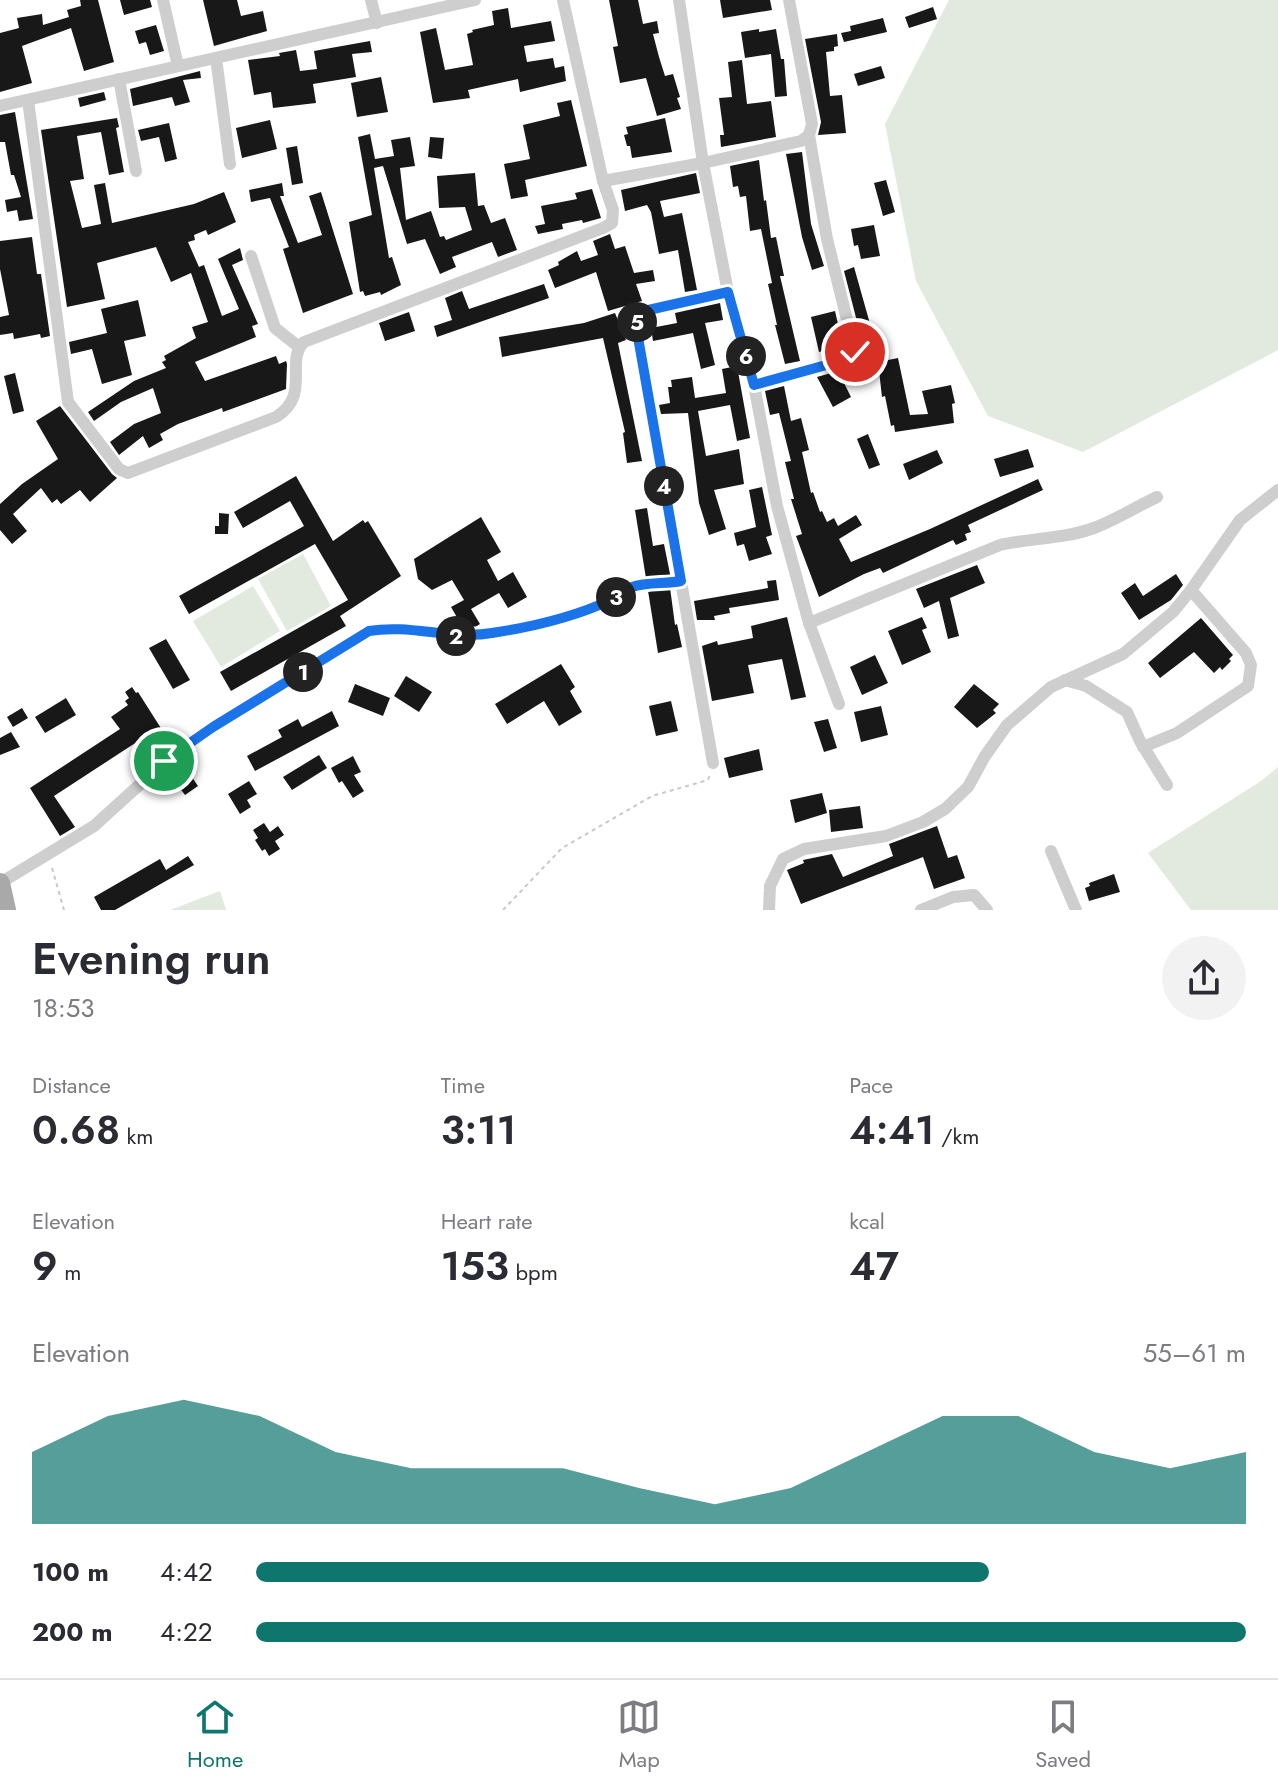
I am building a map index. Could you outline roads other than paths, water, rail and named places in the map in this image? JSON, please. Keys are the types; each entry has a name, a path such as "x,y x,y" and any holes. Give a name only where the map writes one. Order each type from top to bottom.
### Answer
{"main road":[{"path":"0,883 6,910"}],"street":[{"path":"163,0 178,66"},
{"path":"371,0 377,23"},
{"path":"0,106 475,0"},
{"path":"28,100 68,402 119,469 134,472 286,410 295,392 296,354 304,342 612,223 613,210 603,181 563,0"},
{"path":"679,0 703,163 728,292 754,385 777,506 809,623 839,704"},
{"path":"754,385 848,359 855,352 827,239 809,135 812,124 789,0"},
{"path":"216,58 230,164"},
{"path":"119,79 136,171"},
{"path":"603,181 703,163 801,141 809,135"},
{"path":"251,256 275,328 299,347"},
{"path":"713,763 636,326 644,311 728,292"},
{"path":"769,910 770,886 783,859 804,849 886,836 937,815 968,787 1007,725 1051,687 1123,654 1173,612 1240,520 1278,490"},
{"path":"809,623 1000,545 1094,528 1157,497"},
{"path":"1143,747 1177,733 1248,686 1251,665 1246,653 1191,590"},
{"path":"0,883 94,826 180,748 369,631"},
{"path":"1065,680 1086,686 1127,712 1143,747 1167,785"},
{"path":"1051,851 1076,910"},
{"path":"921,910 953,897 974,895 987,910"}]}
